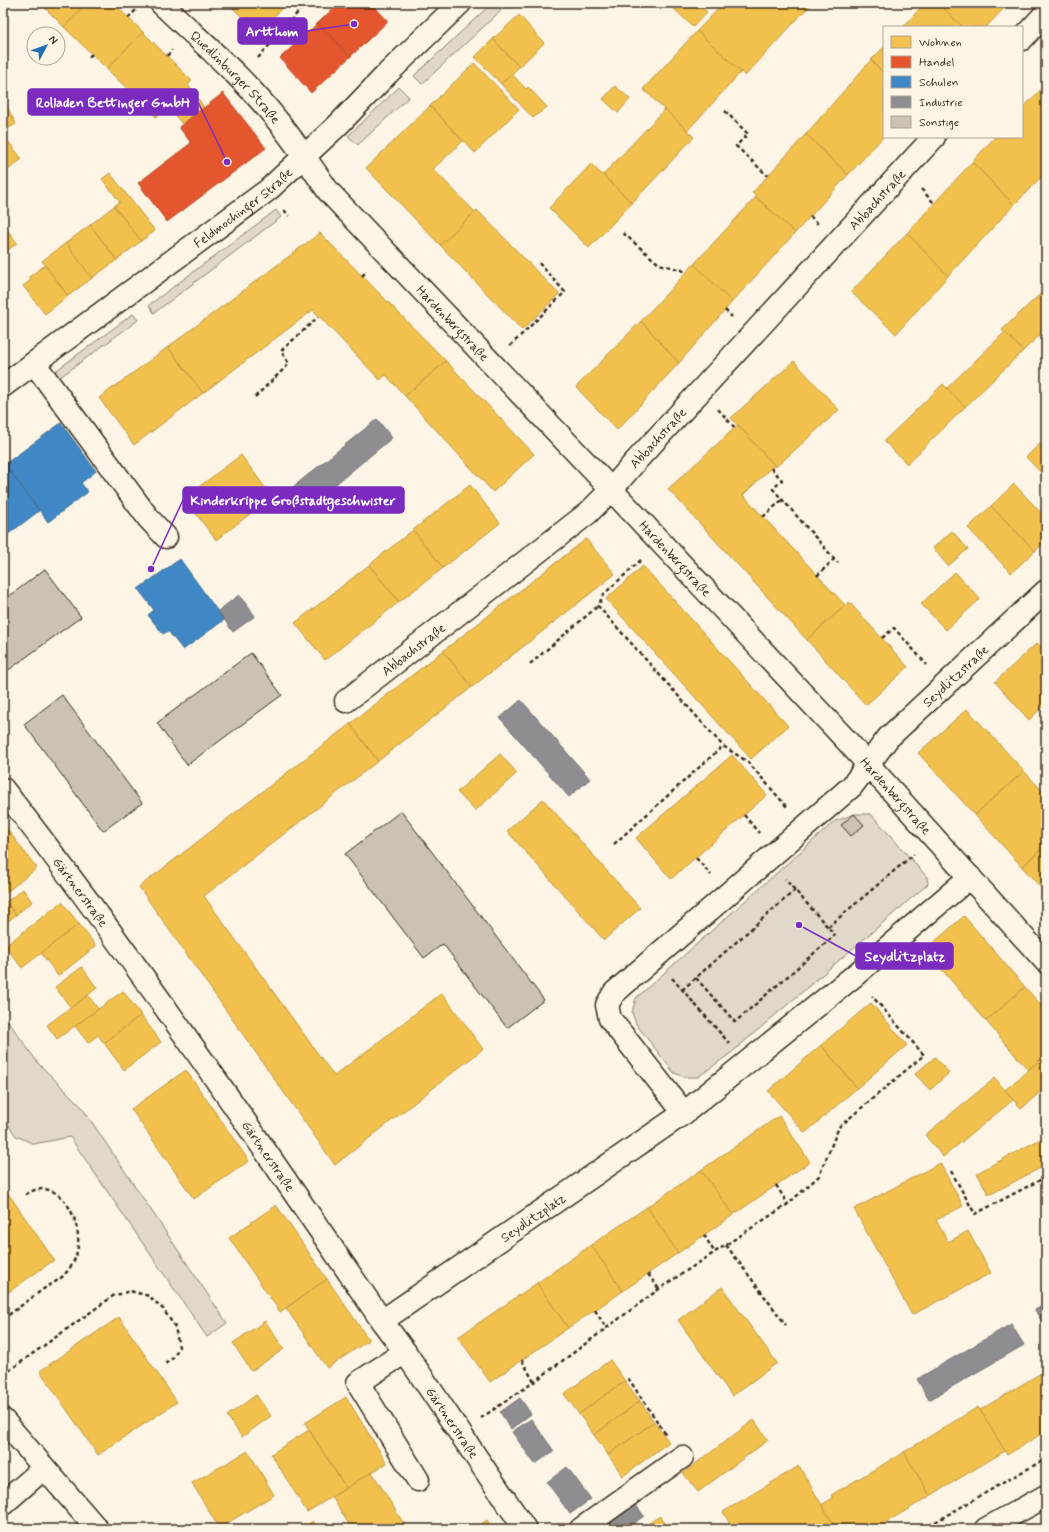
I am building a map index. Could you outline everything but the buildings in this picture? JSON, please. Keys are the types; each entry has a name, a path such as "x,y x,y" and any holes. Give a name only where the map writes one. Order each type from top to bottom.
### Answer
{"street":[{"name":"Quedlinburger Straße","path":"161,3 238,77 277,119 305,156"},
{"name":"Feldmochinger Straße","path":"3,386 268,190 338,125 388,73 460,3"},
{"path":"1023,38 1046,13"},
{"name":"Abbachstraße","path":"346,701 588,513 611,490 933,138"},
{"name":"Hardenbergstraße","path":"305,156 328,192 661,542 868,764 1046,962"},
{"path":"34,363 149,519 166,537"},
{"name":"Seydlitzstraße","path":"868,764 888,738 1046,591"},
{"path":"684,1113 610,1019 607,1005 614,993 769,860 852,786 868,764"},
{"name":"Gärtnerstraße","path":"3,789 50,849 162,1001 525,1529"},
{"name":"Seydlitzplatz","path":"382,1321 684,1113 854,976 970,877"},
{"path":"404,1352 358,1383 418,1480"},
{"path":"3,1420 96,1529"},
{"path":"581,1529 682,1457"},
{"path":"3,1504 44,1468"},
{"path":"986,1529 1046,1496"}],"path":[{"path":"238,77 255,61 306,3"},
{"path":"128,18 140,6"},
{"path":"89,57 92,54"},
{"path":"725,111 748,134 736,146 768,176"},
{"path":"920,189 934,203"},
{"path":"623,233 659,264 682,270 686,273"},
{"path":"492,364 565,292 538,262"},
{"path":"255,397 289,364 281,351 318,317"},
{"path":"771,468 782,480 773,489 838,563"},
{"path":"763,517 782,500"},
{"path":"530,664 598,606 604,594 661,542"},
{"path":"817,576 834,559"},
{"path":"598,606 723,746 748,762 791,810"},
{"path":"882,638 894,628 916,652"},
{"path":"614,844 723,746"},
{"path":"828,927 914,854"},
{"path":"696,978 735,1022 834,935 769,860"},
{"path":"682,990 795,890"},
{"path":"655,959 747,1063"},
{"path":"459,1433 534,1382 659,1289 788,1204 819,1176 839,1127 924,1055 854,976"},
{"path":"951,1171 975,1214 1046,1177"},
{"path":"776,1185 788,1204"},
{"path":"3,1319 63,1276 75,1258 77,1250 79,1235 74,1214 58,1193 44,1189 32,1190 24,1195"},
{"path":"704,1235 715,1253"},
{"path":"726,1245 786,1325"},
{"path":"648,1274 659,1289"},
{"path":"3,1375 113,1296 130,1291 149,1296 163,1309 175,1327 179,1347 173,1358 165,1364"},
{"path":"595,1310 606,1328"},
{"path":"522,1360 534,1382"},
{"path":"628,1378 682,1457"},
{"path":"923,1529 1046,1459"}],"shaded area":[{"path":"492,3 509,3 422,84 414,76"},
{"path":"399,87 409,97 358,145 348,136"},
{"path":"276,210 281,217 154,313 149,305"},
{"path":"133,314 138,320 59,378 54,372"},
{"path":"855,814 871,814 927,877 928,884 731,1053 698,1077 685,1077 674,1073 636,1024 632,1012 636,998 835,821"},
{"path":"3,1014 38,1063 81,1106 227,1323 207,1337 70,1137 34,1144 16,1136 3,1117"}],"place":[{"name":"Artthom","path":"354,24"},
{"name":"Rolladen Bettinger GmbH","path":"227,162"},
{"name":"Kinderkrippe Großstadtgeschwister","path":"151,569"},
{"name":"Seydlitzplatz","path":"799,925"}]}
